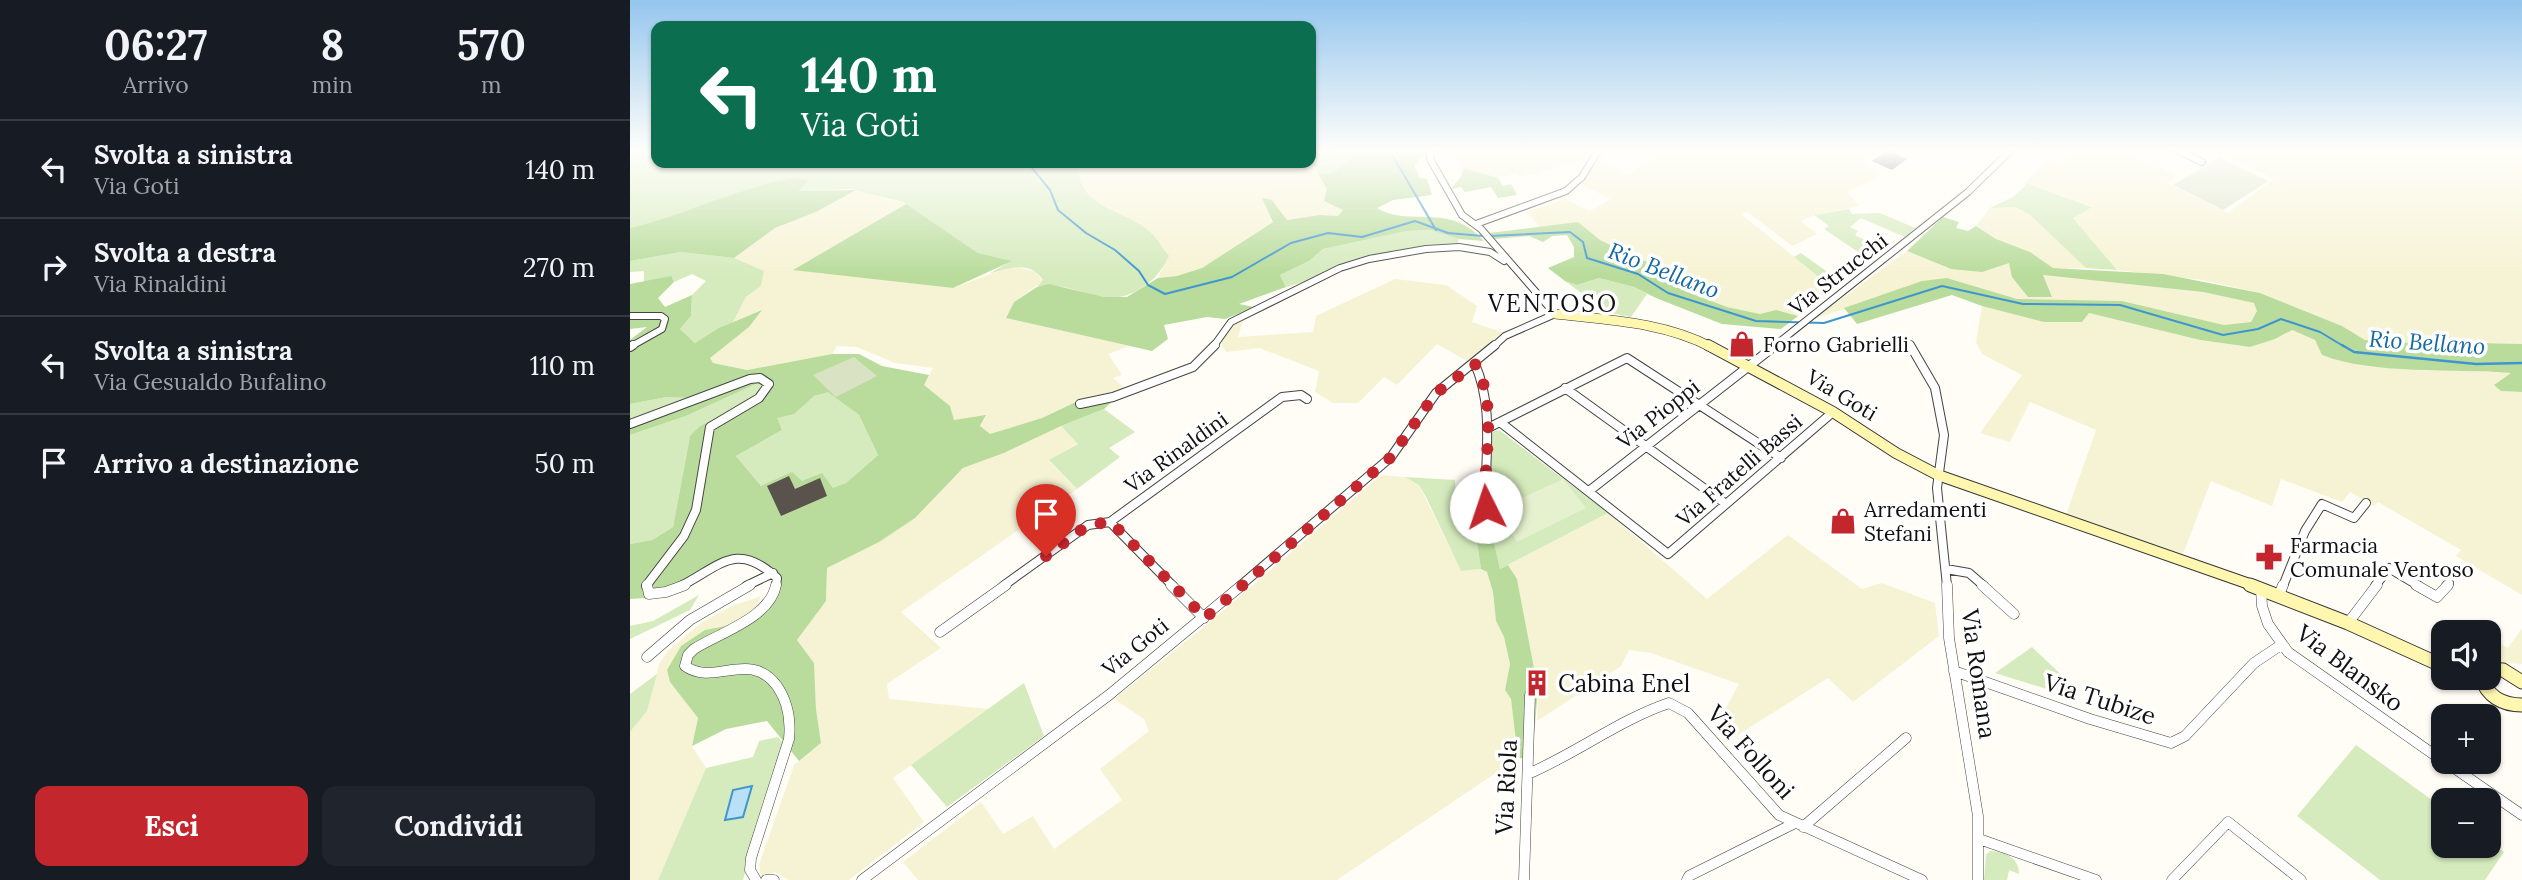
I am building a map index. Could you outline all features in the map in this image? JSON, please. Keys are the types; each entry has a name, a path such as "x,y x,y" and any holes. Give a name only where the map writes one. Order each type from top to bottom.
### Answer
{"street":[{"path":"1447,192 1464,217 1476,224 1555,314"},
{"path":"1476,224 1563,192"},
{"name":"Via Strucchi","path":"1748,366 1967,192"},
{"path":"1080,404 1113,397 1193,367 1216,344 1223,329 1240,317 1340,268 1369,259 1426,249 1460,247 1490,252 1515,268"},
{"name":"Via Goti","path":"862,880 1042,746 1205,618 1370,477 1391,457 1436,393 1475,364 1505,336 1555,314 1665,329 1708,345 1833,412 1896,453 1938,475 2279,595 2431,661"},
{"path":"630,316 661,316 665,319 662,329 630,348"},
{"name":"Via Romana","path":"1910,345 1931,379 1938,397 1944,443 1937,488 1946,569 1949,638 1977,806 1978,880"},
{"path":"1490,427 1627,358 1781,458"},
{"path":"1475,364 1480,374 1490,427 1484,477 1486,507"},
{"name":"Via Pioppi","path":"1589,491 1748,366"},
{"path":"630,424 750,379 760,378 769,384 763,394 710,427 696,510 684,536 646,586 649,594 664,593 734,557 751,559 777,578 777,589 769,603 694,649 688,655 685,666 689,670 700,672 746,667 765,674 778,684 786,704 789,737 751,858 750,870 756,880"},
{"path":"1565,388 1727,504"},
{"name":"Via Rinaldini","path":"940,632 1088,525 1111,522 1282,397 1301,395 1307,399"},
{"name":"Via Fratelli Bassi","path":"1589,491 1668,554 1833,412"},
{"path":"1500,422 1589,491"},
{"path":"2279,595 2305,531 2322,504 2354,518 2366,503"},
{"path":"1111,522 1205,618"},
{"path":"1946,569 1969,573 2014,614"},
{"path":"2348,623 2389,569 2437,597 2449,583"},
{"path":"647,657 663,639 726,596 773,573"},
{"name":"Via Blansko","path":"2261,589 2264,617 2281,645 2326,681 2431,752"},
{"name":"Via Tubize","path":"1954,671 2090,719 2171,743 2185,736 2254,663 2281,645"},
{"path":"2501,671 2522,682"},
{"path":"2486,690 2507,704 2521,706"},
{"name":"Via Riola","path":"1524,880 1530,695"},
{"name":"Via Folloni","path":"1528,774 1570,754 1647,709 1669,703 1688,713 1779,815 1922,880"},
{"path":"1799,825 1906,738"},
{"name":"Via Blansko","path":"2463,774 2522,815"},
{"path":"2172,880 2228,822 2301,880"},
{"name":"Via Folloni","path":"1687,880 1689,876 1799,825"},
{"path":"1979,838 2096,880"},
{"path":"766,880 774,880"}],"shaded area":[{"path":"852,192 863,192 906,204 795,269 953,288 1013,266 1036,272 1043,281 1014,302 1006,318 1129,346 1108,354 1122,375 1113,378 1126,389 1078,401 1042,418 990,435 980,427 986,416 954,420 950,406 924,385 933,368 895,363 857,347 837,346 832,354 747,370 713,363 709,358 749,327 760,311 733,322 746,297 761,286 764,272 734,258 775,228 816,212"},
{"path":"1088,192 1331,192 1344,211 1338,216 1320,215 1287,220 1272,200 1263,199 1273,222 1202,268 1177,276 1158,278 1168,256 1150,231 1095,201"},
{"path":"1597,192 1848,192 1859,206 1814,215 1801,221 1817,234 1792,246 1748,212 1741,214 1834,289 1798,316 1776,310 1760,314 1727,307 1682,290 1647,262 1600,240 1558,226 1541,228 1527,212 1565,199 1590,211 1611,199"},
{"path":"2051,192 2185,192 2228,213 2256,192 2522,192 2522,344 2479,343 2457,350 2414,343 2365,340 2342,326 2260,293 2202,280 2117,270 2073,218 2092,206"},
{"path":"2015,207 2029,214 2086,268 2053,268 2030,252 1996,239 1976,226 1990,208"},
{"path":"1907,251 1951,269 2009,263 2052,297 2042,275 2203,292 2254,303 2258,311 2252,322 2224,325 2122,301 2017,299 1947,278 1815,318"},
{"path":"1395,279 1446,285 1477,306 1472,322 1504,333 1469,362 1437,344 1397,385 1384,377 1358,403 1333,403 1315,392 1319,371 1260,348 1226,352 1221,344 1230,326 1243,321 1238,337 1313,332 1316,316"},
{"path":"1982,306 2044,322 2082,322 2089,313 2200,340 2250,347 2275,339 2291,330 2315,340 2322,355 2365,366 2512,373 2501,391 2522,392 2522,595 2456,556 2461,550 2378,502 2374,506 2350,492 2342,502 2281,479 2272,506 2211,481 2183,554 2066,515 2096,430 2030,402 2010,442 1980,433 2022,375 1982,354 1976,342"},
{"path":"1061,426 1078,443 1049,461 1077,489 901,612 941,648 887,684 889,699 989,709 893,778 924,822 849,880 789,880 775,872 761,877 759,865 794,765 821,743 814,663 797,640 826,601 827,568 848,557 945,485 963,468 1004,453"},
{"path":"1381,475 1405,477 1419,485 1461,571 1481,569 1487,572 1493,592 1496,621 1504,637 1510,664 1505,690 1511,699 1518,758 1337,880 918,880 903,862 981,802 1003,834 1033,816 1054,849 1122,800 1100,769 1149,731 1144,719 1114,699 1210,622"},
{"path":"1608,513 1707,599 1788,535 1862,589 1882,583 1935,603 1939,636 1853,702 1828,678 1725,743 1715,728 1739,684 1651,653 1629,650 1621,666 1537,721 1538,689 1517,579 1508,565"},
{"path":"761,596 754,613 670,682 698,718 692,746 706,768 658,880 630,880 630,732 647,711 659,664 668,651 702,622 732,606"},
{"path":"2522,628 2522,664 2501,663 2501,644 2508,648"}],"green space":[{"path":"630,192 792,192 630,228"},
{"path":"740,192 852,192 816,212 775,228 734,258 681,252 630,261 630,228"},
{"path":"863,192 1088,192 1102,205 1148,230 1169,256 1154,278 1127,295 1101,297 1064,287 1037,287 1043,280 1032,270 1025,268 1018,267 989,274 1011,261 978,253 903,202"},
{"path":"1326,192 1431,192 1432,195 1393,200 1377,208 1389,214 1443,218 1457,222 1471,229 1484,241 1459,239 1430,230 1407,231 1323,249 1309,261 1280,275 1286,287 1239,304 1254,307 1225,319 1207,317 1164,325 1168,339 1152,351 1006,318 1014,302 1037,287 1049,284 1104,297 1127,297 1158,278 1177,276 1202,268 1273,222 1262,198 1272,200 1287,220 1320,215 1338,216 1343,210 1324,201"},
{"path":"1494,192 1515,192 1517,195 1498,198"},
{"path":"2018,192 2050,192 2092,207 2073,218 2117,270 2086,268 2029,214 2015,207 1990,208"},
{"path":"2187,192 2251,192 2223,210"},
{"path":"906,204 978,253 1012,261 953,288 793,270"},
{"path":"1849,209 1852,214 1880,213 1915,228 1905,237 1861,218 1850,227 1858,231 1855,235 1880,251 1873,262 1824,229 1829,226 1814,215"},
{"path":"1943,217 1959,222 1956,228 1968,231 1976,226 1996,239 2030,252 2053,268 2163,274 2260,293 2342,326 2365,340 2414,343 2457,350 2479,343 2522,344 2522,392 2501,391 2494,385 2511,373 2389,368 2342,361 2322,355 2315,340 2292,330 2250,347 2200,340 2089,313 2082,322 2044,322 1982,306 1952,295 1857,324 1844,308 1922,281 1947,278 2017,299 2122,301 2224,325 2251,322 2257,311 2254,303 2203,292 2043,275 2052,297 2028,297 2012,277 2009,263 1982,272 1951,269 1907,251"},
{"path":"1578,222 1600,240 1647,262 1682,290 1727,307 1760,314 1776,310 1798,316 1781,329 1722,324 1634,287 1599,278 1577,285 1565,281 1548,268 1574,257 1574,247 1567,235 1552,236 1543,242 1529,236 1494,239 1489,233"},
{"path":"1430,230 1459,239 1457,245 1413,248 1380,254 1286,287 1280,275 1309,261 1323,249 1407,231"},
{"path":"681,252 734,258 764,271 761,286 746,297 733,322 695,343 680,329 691,316 692,295 706,281 692,274 674,282 670,276 644,283 644,271 630,272 630,261"},
{"path":"1801,253 1843,283 1834,289 1794,257"},
{"path":"671,276 674,282 658,298 665,307 692,295 691,316 680,329 695,343 719,328 762,310 749,327 710,358 713,363 747,370 832,354 859,354 882,366 929,375 924,385 950,406 954,420 986,415 980,426 990,434 1042,418 1078,401 1126,389 1104,409 963,468 915,518 879,542 827,568 826,601 797,640 814,663 821,743 799,761 767,721 726,729 692,746 698,718 670,682 667,670 681,646 705,630 736,624 754,613 777,589 773,573 734,557 660,597 630,599 630,544 652,540 673,527 690,436 700,426 751,403 769,385 756,384 686,416 630,435 630,424 688,398 667,397 630,404 630,340 647,327 630,329 630,284","holes":["828,392 859,415 878,455 846,483 833,488 822,473 802,481 792,472 761,486 736,456 782,430 777,418 794,414 814,396"]},
{"path":"1599,278 1634,287 1647,294 1631,317 1595,310 1599,306 1565,281 1577,285"},
{"path":"854,357 877,376 836,397 813,375"},
{"path":"756,384 769,384 768,390 690,436 673,527 652,540 630,544 630,435 686,416"},
{"path":"828,391 859,415 878,455 846,483 833,489 802,481 761,486 736,456 782,430 776,418"},
{"path":"667,397 689,398 630,421 630,404"},
{"path":"1104,409 1135,432 1109,448 1120,457 1077,489 1049,460 1078,444 1061,426"},
{"path":"1499,430 1608,513 1500,569 1486,508 1473,515 1481,569 1461,571 1419,485 1405,477 1455,480 1456,506 1486,507 1489,433"},
{"path":"1563,479 1586,508 1517,542 1496,510"},
{"path":"1486,507 1500,569 1508,565 1517,579 1538,689 1532,759 1518,758 1511,699 1505,690 1510,664 1504,637 1496,621 1493,592 1487,572 1481,569 1473,515"},
{"path":"699,595 690,610 630,639 630,626 653,621"},
{"path":"2032,647 2072,685 2072,697 1995,673"},
{"path":"657,674 647,711 630,732 630,694"},
{"path":"1024,683 1044,736 947,807 911,765"},
{"path":"778,737 783,743 743,880 658,880 706,768 753,757 759,741"},
{"path":"2356,745 2431,799 2431,858 2500,858 2485,880 2380,880 2297,816"},
{"path":"1990,851 2010,856 2017,863 2019,874 2009,870 2007,880 1984,880 1986,855"}],"water":[{"path":"752,786 743,817 725,820 733,790"}],"building":[{"path":"789,476 795,489 820,478 827,496 781,516 767,486"}],"waterway":[{"name":"Rio Bellano","path":"1051,192 1058,210 1086,233 1115,250 1139,271 1148,285 1165,294 1232,277 1291,243 1328,233 1362,237 1415,221 1435,228"},
{"path":"1414,192 1435,228"},
{"name":"Rio Bellano","path":"1435,228 1448,233 1483,236"},
{"name":"Rio Bellano","path":"1490,236 1570,232 1583,242 1587,258 1638,274 1668,293 1756,321 1824,323 1942,286 2023,304 2120,305 2223,335 2258,329 2281,319 2320,332 2345,347"},
{"name":"Rio Bellano","path":"2342,345 2354,352 2476,364 2522,363"}],"place":[{"name":"Forno Gabrielli","path":"1742,344"},
{"name":"Arredamenti Stefani","path":"1843,521"},
{"name":"Farmacia Comunale Ventoso","path":"2269,557"},
{"name":"Cabina Enel","path":"1537,683"}],"district":[{"name":"VENTOSO","path":"1553,303"}],"route":[{"path":"1046,556 1088,525 1111,522 1205,618 1391,457 1436,393 1475,364 1480,374 1490,427 1484,477 1486,507"}]}
